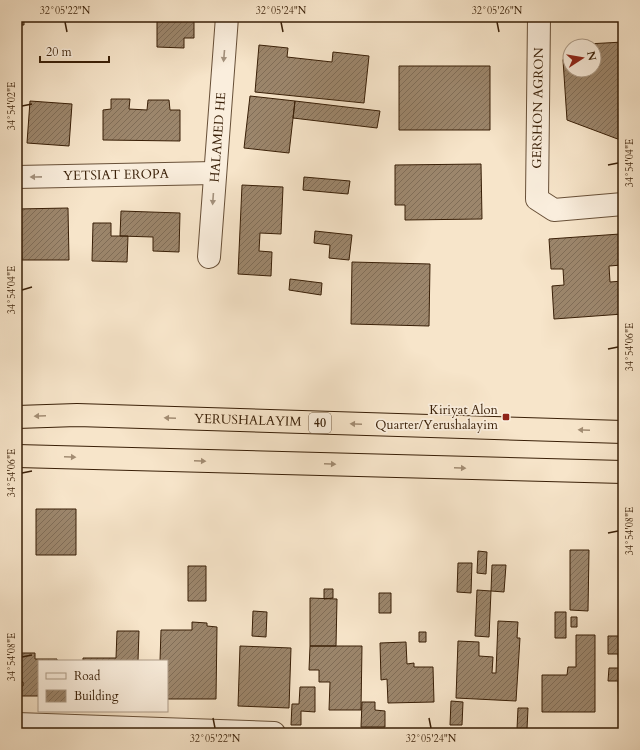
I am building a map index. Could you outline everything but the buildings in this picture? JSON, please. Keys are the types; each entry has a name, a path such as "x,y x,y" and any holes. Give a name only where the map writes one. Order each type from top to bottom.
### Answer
{"highway":[{"name":"YERUSHALAYIM","path":"17,417 77,415 623,432"},
{"path":"17,456 622,473"}],"street":[{"name":"HALAMED HE","path":"209,257 214,173 227,17"},
{"name":"GERSHON AGRON","path":"539,17 537,199 554,210 623,204"},
{"name":"YETSIAT EROPA","path":"17,177 214,173"},
{"path":"17,724 274,733"}],"place":[{"name":"Kiriyat Alon Quarter/Yerushalayim","path":"506,417"}]}
